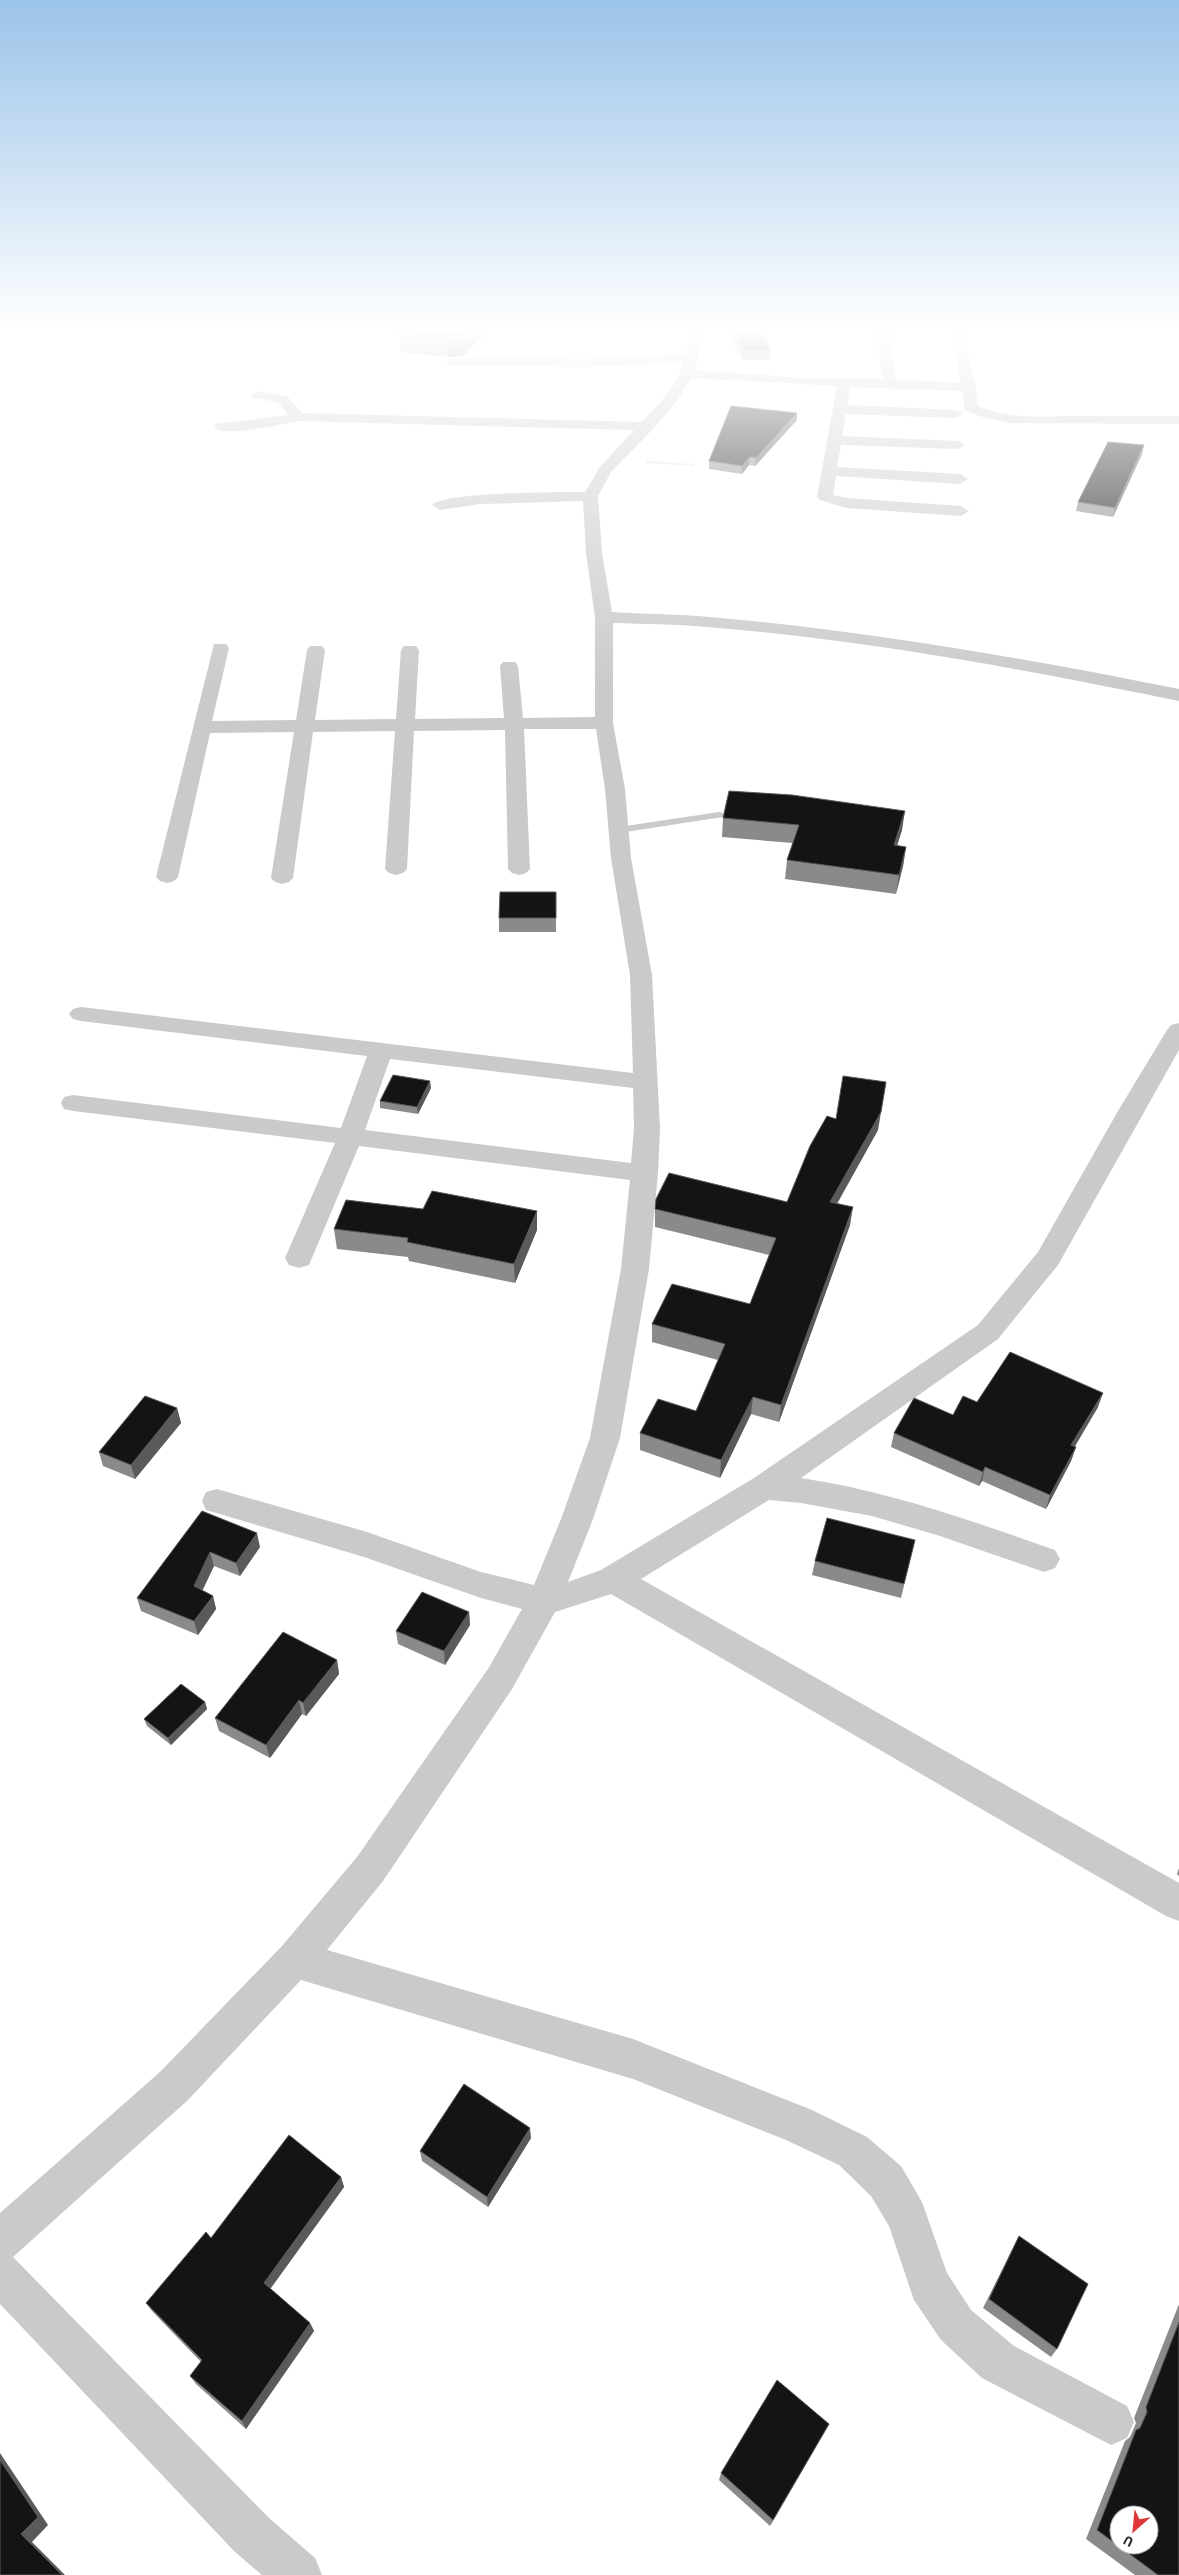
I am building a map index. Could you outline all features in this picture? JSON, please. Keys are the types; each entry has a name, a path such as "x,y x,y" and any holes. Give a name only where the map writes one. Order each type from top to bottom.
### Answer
{"street":[{"path":"0,2241 174,2086 294,1959 376,1860 500,1679 544,1601 577,1519 605,1438 635,1269 645,1173 646,1082 640,975 604,723 604,617 594,552 590,496 605,470 625,450"},
{"path":"832,450 826,497 838,502 961,511"},
{"path":"829,471 960,479"},
{"path":"440,505 480,499 590,496"},
{"path":"604,617 708,622 829,636 1065,671 1179,695"},
{"path":"167,877 220,648"},
{"path":"282,878 316,650"},
{"path":"396,869 410,650"},
{"path":"509,666 514,722 519,869"},
{"path":"202,727 514,722 604,723"},
{"path":"81,1014 646,1082"},
{"path":"217,1501 366,1545 481,1586 544,1601 569,1595 613,1579 765,1487 988,1332 1013,1304 1048,1258 1130,1111 1179,1030"},
{"path":"300,1258 350,1138 381,1051"},
{"path":"73,1103 645,1173"},
{"path":"765,1487 835,1494 890,1507 1044,1559"},
{"path":"613,1579 1179,1903"},
{"path":"294,1959 633,2059 798,2124 853,2151 886,2182 907,2217 929,2285 956,2325 998,2362 1111,2422"},
{"path":"0,2273 252,2535 298,2575"}],"lane":[{"path":"618,830 719,815"}],"path":[{"path":"617,458 694,465"}],"building":[{"path":"713,450 763,450 756,458 750,457 742,466 709,461"},
{"path":"1104,450 1142,450 1115,508 1078,502"},
{"path":"729,791 792,795 905,811 894,845 906,847 899,875 787,860 799,825 723,818"},
{"path":"500,892 556,892 556,918 499,918"},
{"path":"393,1075 430,1081 417,1107 380,1101"},
{"path":"843,1076 886,1082 881,1112 830,1202 853,1207 781,1405 753,1397 721,1460 640,1433 658,1399 696,1411 725,1344 652,1324 672,1284 750,1304 776,1238 655,1209 656,1199 669,1173 787,1202 810,1146 827,1116 836,1119"},
{"path":"432,1191 537,1211 514,1264 407,1242 408,1238 334,1229 346,1200 423,1209"},
{"path":"1010,1352 1103,1393 1071,1445 1076,1447 1050,1495 985,1467 983,1472 894,1433 914,1398 953,1415 963,1396 977,1402"},
{"path":"145,1396 177,1408 131,1465 99,1452"},
{"path":"202,1511 257,1533 236,1563 210,1552 194,1586 213,1596 194,1621 137,1598"},
{"path":"827,1518 915,1540 904,1584 815,1561"},
{"path":"422,1592 469,1612 444,1651 396,1631"},
{"path":"283,1632 337,1660 303,1703 299,1700 266,1745 215,1718"},
{"path":"181,1684 205,1702 168,1738 144,1719"},
{"path":"464,2084 530,2128 487,2197 420,2151"},
{"path":"289,2135 341,2177 264,2283 310,2323 242,2421 190,2376 202,2360 146,2303 206,2232 211,2238"},
{"path":"1019,2236 1088,2284 1057,2349 989,2299"},
{"path":"1179,2322 1179,2575 1158,2575 1131,2555 1159,2555 1159,2505 1109,2505 1109,2539 1097,2530 1136,2430 1140,2428 1147,2412 1146,2407"},
{"path":"777,2380 829,2424 773,2520 721,2473"},
{"path":"0,2460 38,2517 21,2534 62,2575 0,2575"}]}
